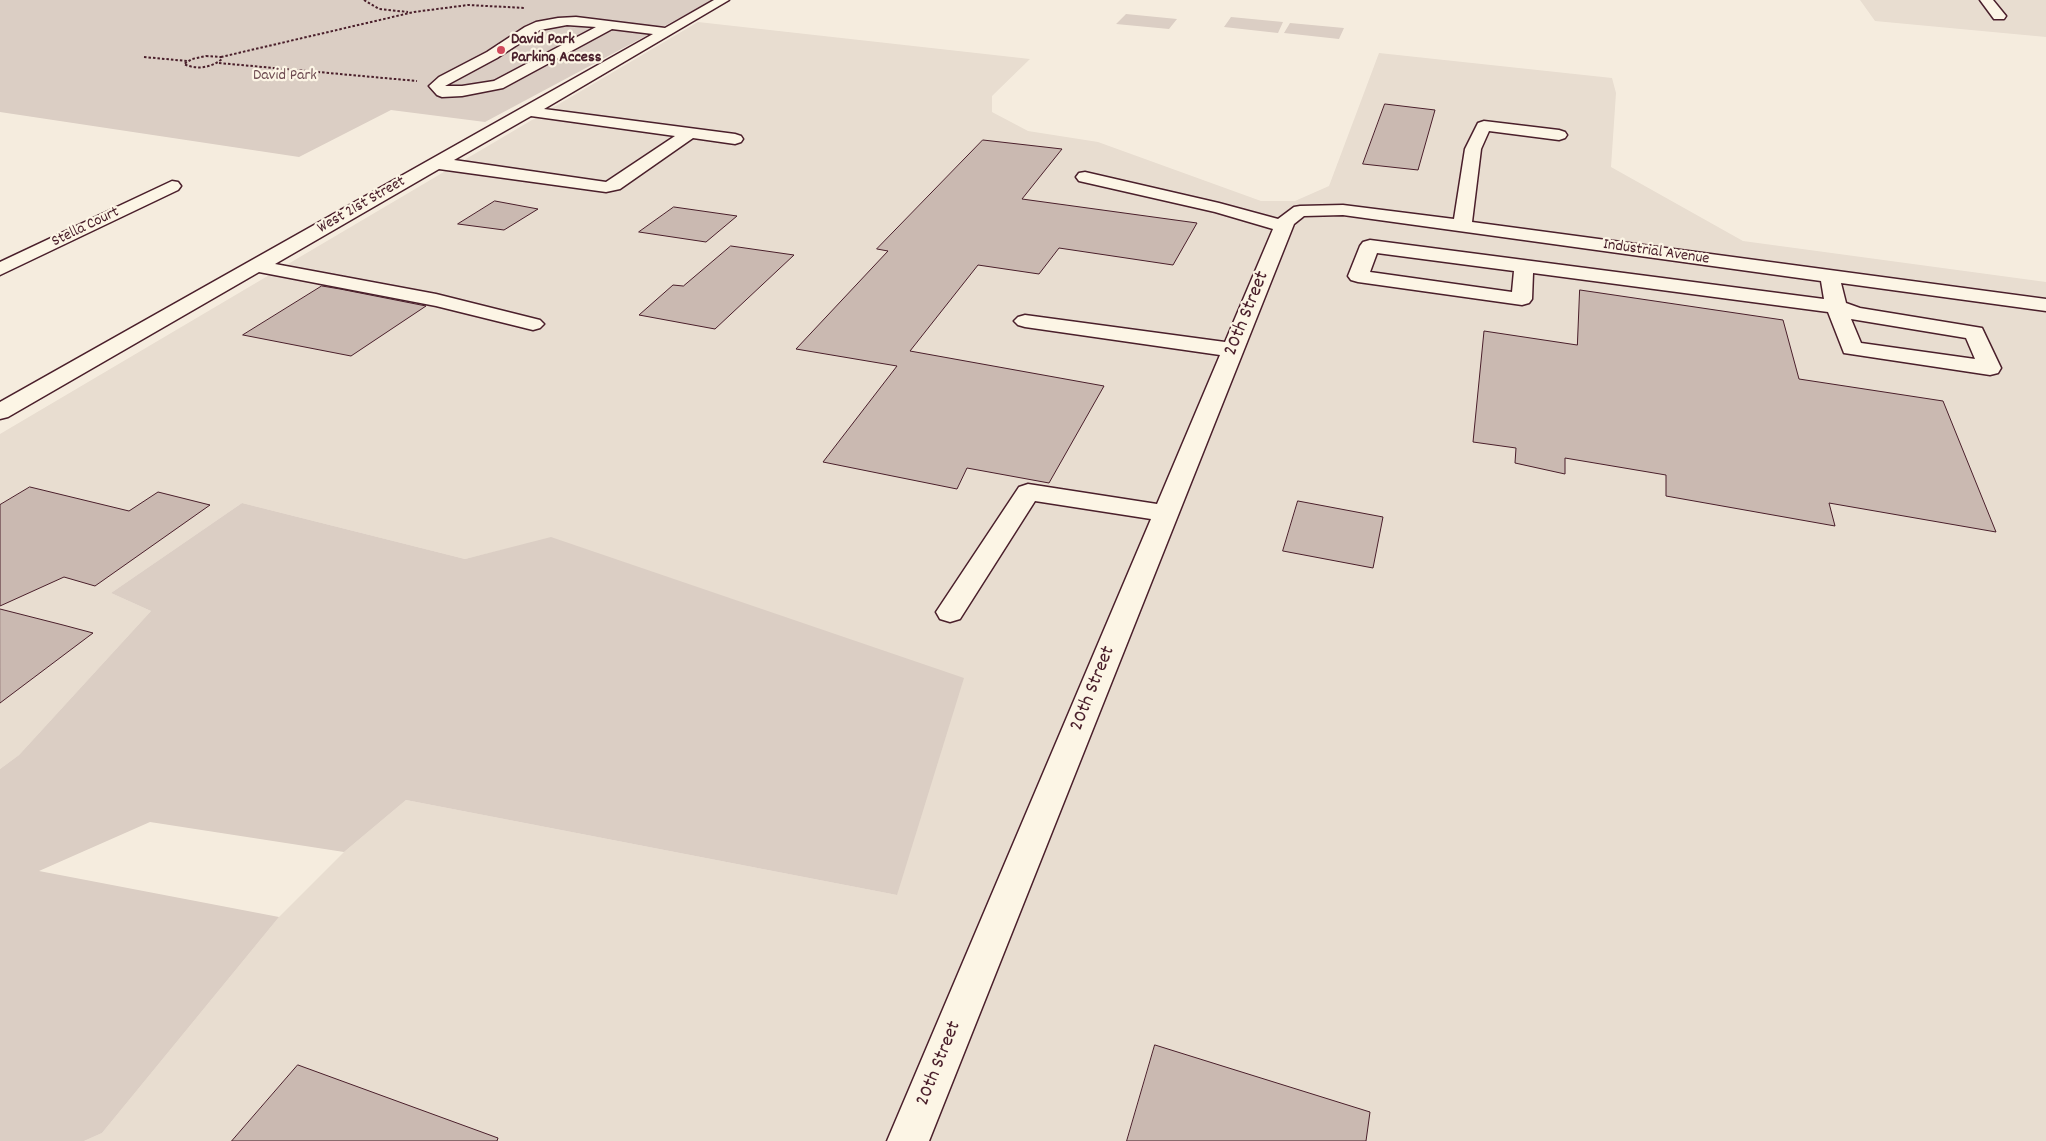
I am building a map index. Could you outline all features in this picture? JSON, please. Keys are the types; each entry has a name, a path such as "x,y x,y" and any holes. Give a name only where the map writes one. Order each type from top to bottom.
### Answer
{"street":[{"name":"West 21st Street","path":"0,411 723,0"},
{"path":"1986,0 1999,16"},
{"path":"610,25 498,85 442,92 436,86 440,82 501,50 520,36 541,25 568,22 596,22 667,32"},
{"path":"527,111 735,140"},
{"path":"1462,226 1473,150 1484,126 1559,135"},
{"path":"436,163 606,187 614,185 690,133"},
{"path":"1085,177 1219,208 1282,232"},
{"name":"Stella Court","path":"0,269 172,186"},
{"name":"Industrial Avenue","path":"1282,232 1286,221 1300,211 1343,210 2045,306"},
{"name":"20th Street","path":"908,1141 1282,232"},
{"path":"1524,266 1522,298 1358,276 1370,246 1524,266 1836,307 1856,314 1974,332 1990,368 1852,348 1836,307 1830,276"},
{"path":"256,266 436,300 533,324"},
{"path":"1025,320 1233,350"},
{"path":"950,612 1028,492 1166,513"}],"path":[{"path":"364,0 373,8 381,10 414,12"},
{"path":"144,57 187,61 210,56 221,57 414,12 468,5 528,9"},
{"path":"218,63 222,59 221,57"},
{"path":"187,61 184,64 194,67 218,63 440,82"}],"shaded area":[{"path":"1860,0 2046,0 2046,37 1875,21"},
{"path":"698,22 1030,59 992,96 992,112 1028,131 1098,142 1261,201 1295,201 1329,186 1379,53 1612,78 1616,93 1611,167 1743,241 2046,282 2046,1141 84,1141 102,1133 279,917 344,852 406,800 897,895 551,538 465,559 242,503 111,593 151,611 19,755 0,769 0,434"}],"green space":[{"name":"David Park","path":"0,0 713,0 485,122 391,110 299,157 0,112"},
{"path":"1126,14 1177,19 1169,29 1116,24"},
{"path":"1231,17 1283,22 1278,33 1224,27"},
{"path":"1290,23 1344,28 1339,39 1284,33"},
{"path":"242,503 465,559 551,537 964,678 897,895 406,800 344,852 150,822 39,871 279,917 102,1133 84,1141 0,1141 0,769 19,755 151,611 111,593"}],"building":[{"path":"1385,104 1435,110 1418,170 1363,164"},
{"path":"983,140 1062,149 1022,199 1197,223 1173,265 1059,248 1039,274 978,265 910,351 1104,386 1049,483 967,468 957,489 823,462 897,366 796,349 888,251 877,249"},
{"path":"495,201 538,209 504,230 458,224"},
{"path":"674,207 737,216 706,242 639,232"},
{"path":"731,246 794,255 715,329 639,315 673,285 683,286"},
{"path":"322,286 426,306 351,356 243,335"},
{"path":"1580,290 1783,320 1799,379 1943,401 1996,532 1829,503 1835,526 1666,496 1666,475 1565,458 1565,474 1515,463 1516,448 1473,442 1484,331 1577,345"},
{"path":"30,487 129,511 158,492 210,505 95,586 64,577 0,606 0,505"},
{"path":"1298,501 1383,517 1373,568 1283,551"},
{"path":"0,609 63,625 93,633 0,703"},
{"path":"1155,1045 1370,1112 1366,1141 1127,1141"},
{"path":"298,1065 498,1138 497,1141 232,1141"}],"place":[{"name":"David Park Parking Access","path":"501,50"}]}
